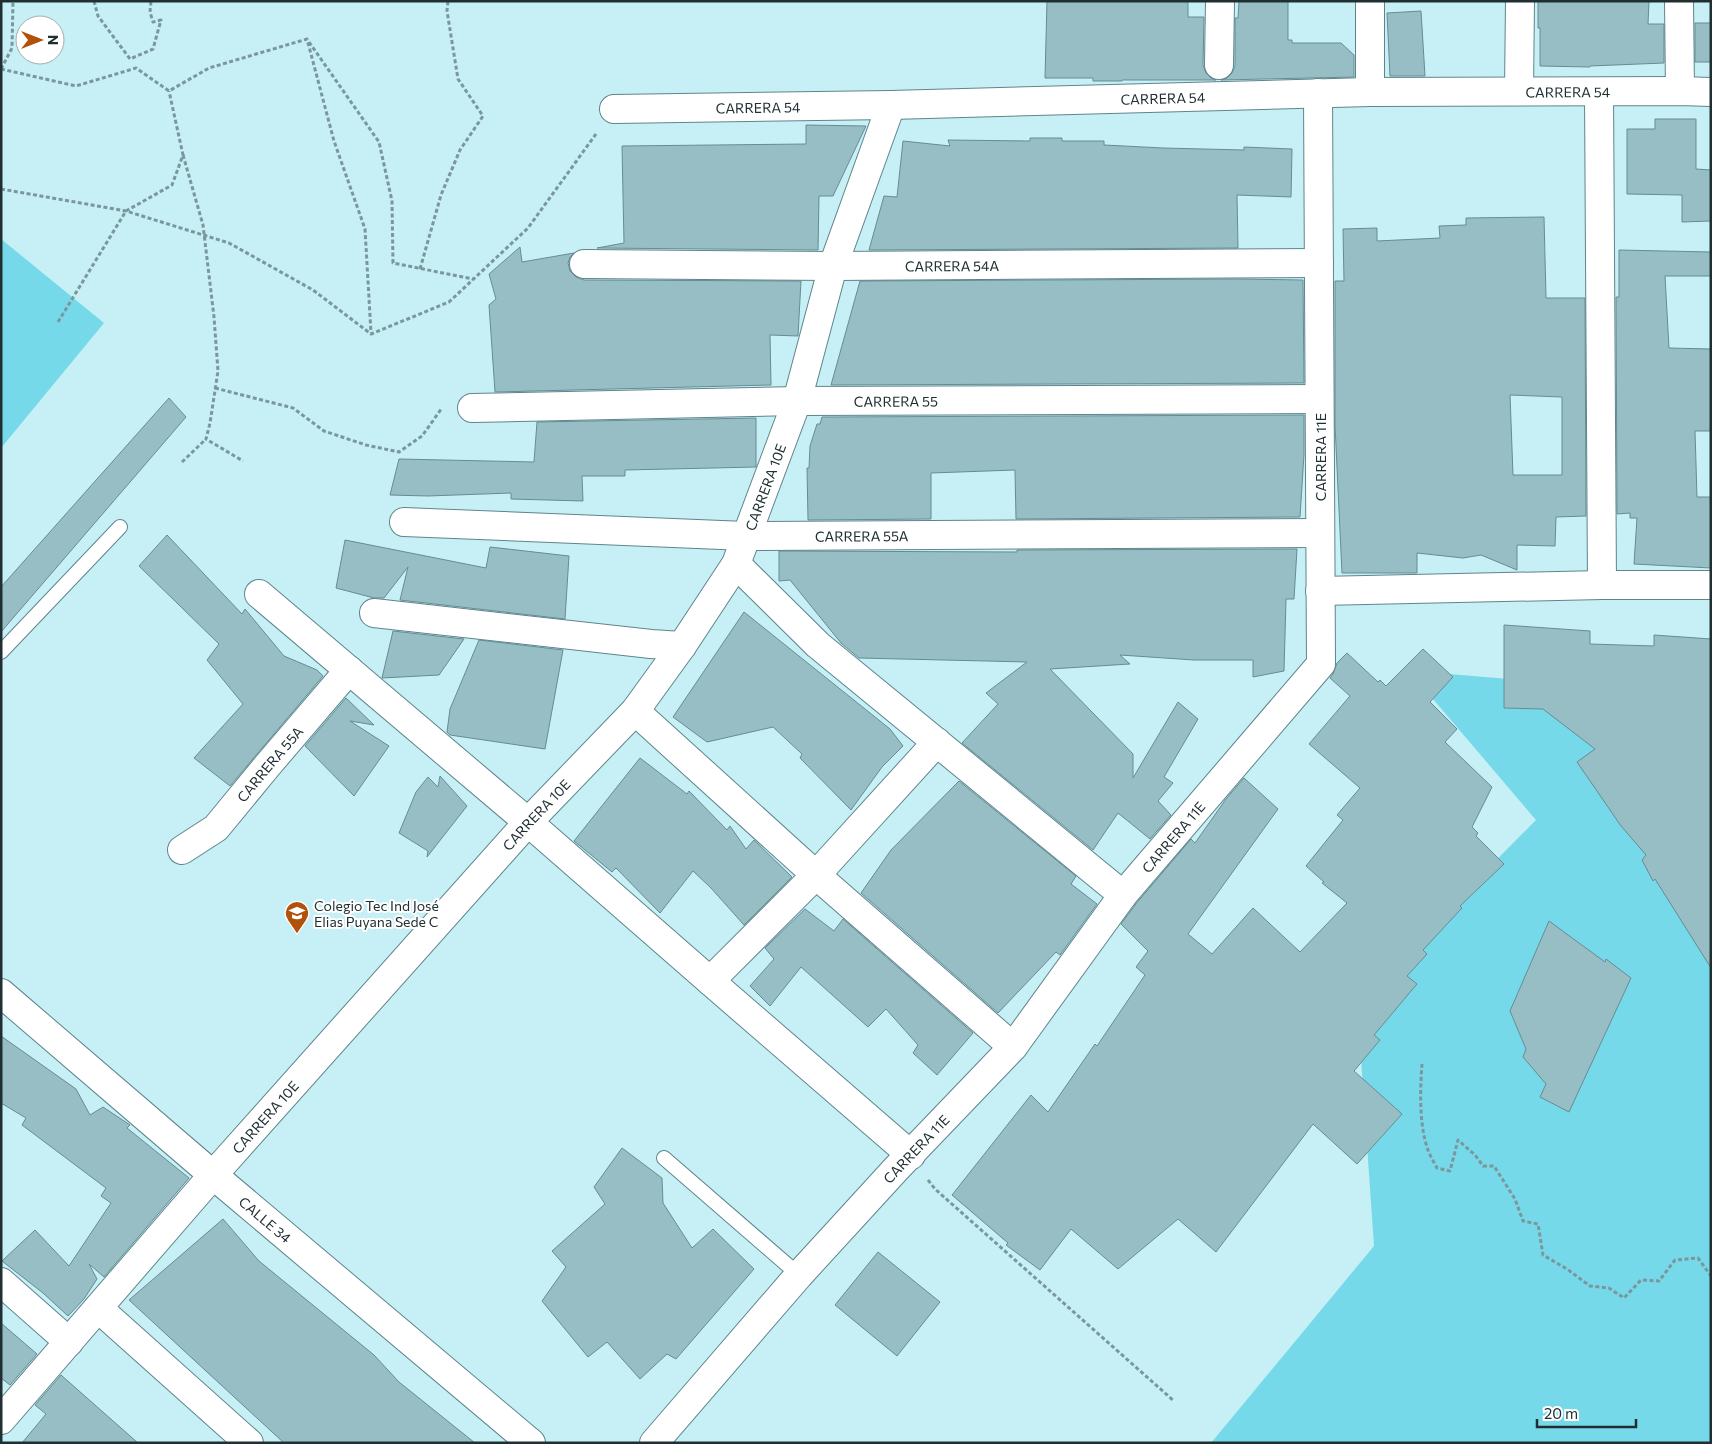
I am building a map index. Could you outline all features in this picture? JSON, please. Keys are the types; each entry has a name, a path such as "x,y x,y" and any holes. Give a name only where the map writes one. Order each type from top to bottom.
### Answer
{"street":[{"path":"1219,64 1220,1"},
{"path":"1370,1 1370,92"},
{"path":"1519,91 1520,1"},
{"path":"1679,1 1680,91"},
{"name":"CARRERA 54","path":"614,108 891,105 1370,92 1711,92"},
{"path":"1599,92 1602,585"},
{"name":"CARRERA 11E","path":"654,1443 799,1275 1013,1048 1123,895 1321,664 1318,93"},
{"name":"CARRERA 10E","path":"1,1420 213,1175 528,822 635,711 682,646 736,564 797,401 832,266 891,105"},
{"name":"CARRERA 54A","path":"584,264 832,266 1319,263"},
{"name":"CARRERA 55","path":"472,408 797,401 1319,399"},
{"name":"CARRERA 55A","path":"404,522 746,536 1320,533"},
{"path":"736,564 818,645 1123,895"},
{"path":"1320,591 1602,585 1711,585"},
{"path":"259,594 528,822 911,1155"},
{"path":"374,613 682,646"},
{"name":"CARRERA 55A","path":"182,850 216,828 266,766 349,670"},
{"path":"635,711 816,875 1013,1048"},
{"path":"710,981 816,875 937,742"},
{"name":"CALLE 34","path":"1,993 213,1175 531,1443"},
{"path":"1,1282 69,1342"},
{"path":"98,1308 249,1443"}],"lane":[{"path":"1,652 120,527"},
{"path":"664,1158 799,1275"}],"path":[{"path":"13,1 12,48 1,69 76,86 136,68 169,91 183,155 203,225 218,371 206,439 182,462"},
{"path":"94,1 98,16 130,59 153,49 162,20 153,22 150,12 151,1"},
{"path":"420,269 441,195 460,150 483,116 458,79 447,11 448,1"},
{"path":"169,91 209,68 307,40"},
{"path":"307,40 379,142 392,201 393,264 473,279"},
{"path":"307,40 334,141 365,229 371,334"},
{"path":"371,334 449,302 528,228 614,108"},
{"path":"58,322 126,211 172,185 183,155"},
{"path":"1,189 126,211 229,243 313,290 371,334"},
{"path":"215,388 293,408 324,432 366,445 399,452 422,436 441,408 472,408"},
{"path":"206,439 243,461"},
{"path":"1422,1064 1420,1092 1422,1116 1428,1151 1437,1168 1450,1171 1458,1140 1475,1155 1483,1166 1494,1166 1515,1199 1523,1222 1538,1224 1543,1255 1590,1286 1609,1288 1624,1298 1641,1280 1659,1281 1674,1260 1698,1258 1711,1276"},
{"path":"911,1155 935,1189 1174,1401"}],"shaded area":[{"path":"1,239 104,323 1,448"},
{"path":"1711,652 1711,1443 1211,1443 1374,1246 1357,1001 1536,820 1433,699 1402,670 1556,683"}],"building":[{"path":"1047,1 1188,1 1188,17 1204,17 1203,65 1206,73 1216,80 1093,81 1093,78 1045,78"},
{"path":"1239,1 1288,1 1288,40 1292,40 1292,43 1341,43 1354,55 1354,77 1221,80 1227,78 1232,73 1235,66 1235,18 1238,18"},
{"path":"1538,1 1649,1 1648,24 1664,24 1664,63 1590,67 1540,66"},
{"path":"1421,11 1425,76 1390,76 1387,13"},
{"path":"1695,23 1711,23 1711,62 1695,62"},
{"path":"1655,119 1696,119 1696,169 1711,170 1711,221 1682,222 1682,195 1627,194 1627,129 1655,129"},
{"path":"806,125 866,126 833,196 819,196 818,250 597,248 624,243 622,146 806,144"},
{"path":"1030,138 1062,138 1062,141 1104,141 1104,145 1163,148 1244,150 1244,147 1292,149 1291,197 1237,195 1238,248 869,250 884,196 897,197 903,141 950,146 948,140 1030,141"},
{"path":"1544,217 1546,298 1585,298 1586,516 1556,517 1555,546 1517,545 1517,570 1481,555 1463,558 1417,553 1417,573 1342,573 1335,425 1335,281 1344,281 1343,229 1377,228 1377,241 1440,238 1439,226 1466,225 1466,218","holes":["1510,395 1562,397 1562,475 1513,475"]},
{"path":"520,247 522,262 574,253 568,263 570,271 576,277 584,280 801,281 798,336 770,335 771,385 495,392 489,305 496,299 489,274"},
{"path":"1619,250 1711,252 1711,276 1665,276 1669,348 1711,349 1711,431 1695,431 1697,497 1711,497 1711,568 1634,564 1637,518 1630,518 1630,513 1617,514 1616,297 1619,297"},
{"path":"1303,280 1304,383 831,385 860,281"},
{"path":"169,398 186,417 1,632 1,587"},
{"path":"1304,415 1304,454 1300,517 1016,519 1015,470 931,473 931,519 808,520 807,468 809,468 810,446 817,424 820,424 822,417"},
{"path":"756,418 756,467 625,470 625,476 582,476 583,501 511,499 511,493 428,496 390,495 399,459 534,462 537,422"},
{"path":"167,535 242,614 245,609 284,656 317,670 323,676 230,786 194,758 243,704 207,660 219,644 139,566"},
{"path":"345,540 486,568 490,547 569,556 565,619 400,600 408,567 384,598 374,598 336,588"},
{"path":"1297,549 1294,599 1286,599 1284,671 1253,677 1253,660 1194,660 1120,655 1130,664 1050,669 1133,754 1133,778 1178,702 1198,719 1164,777 1173,783 1158,801 1171,815 1150,839 1118,813 1093,850 962,743 998,704 986,693 1027,662 859,658 841,643 790,580 779,581 779,551 1017,552 1017,550"},
{"path":"744,612 890,729 903,746 882,767 851,810 800,758 802,754 773,727 707,742 673,717"},
{"path":"1504,625 1590,631 1590,644 1654,646 1654,635 1711,639 1711,968 1655,879 1653,881 1642,860 1646,855 1621,826 1577,762 1595,749 1543,709 1504,708"},
{"path":"393,631 464,639 439,675 382,678"},
{"path":"479,640 563,650 545,749 450,735 447,732 450,709"},
{"path":"1423,649 1453,677 1430,702 1457,729 1445,742 1492,787 1472,827 1478,833 1476,836 1504,864 1460,906 1462,908 1423,950 1427,954 1407,976 1417,984 1374,1035 1380,1040 1354,1071 1402,1114 1357,1164 1313,1124 1216,1252 1178,1219 1118,1269 1071,1229 1040,1270 1006,1245 1008,1243 952,1195 1031,1095 1048,1112 1095,1044 1097,1046 1145,975 1136,967 1148,951 1121,924 1191,839 1195,843 1226,799 1244,778 1278,809 1188,934 1212,954 1253,908 1300,952 1347,903 1322,883 1324,882 1306,866 1343,820 1337,815 1360,788 1309,744 1350,696 1330,678 1337,663 1347,653 1378,682 1380,680 1386,686"},
{"path":"346,698 374,725 350,721 389,746 354,796 305,746"},
{"path":"640,758 687,794 689,791 727,830 730,826 746,849 754,840 792,877 744,925 693,871 660,913 616,868 612,872 574,841"},
{"path":"440,776 467,806 427,857 428,851 399,833 416,792 428,777 438,787"},
{"path":"959,781 1076,876 1071,884 1097,904 1060,955 1056,952 998,1013 861,893 891,850"},
{"path":"805,909 834,931 843,919 973,1033 937,1075 913,1053 918,1045 886,1009 868,1027 801,967 770,1006 750,986 774,959 765,948"},
{"path":"1549,921 1605,962 1606,959 1631,978 1569,1112 1540,1097 1546,1084 1523,1057 1526,1049 1510,1011"},
{"path":"1,1036 76,1089 90,1115 103,1107 130,1125 127,1128 189,1178 104,1277 89,1264 97,1279 84,1299 68,1316 43,1293 2,1261 35,1230 69,1266 111,1203 101,1196 106,1188 22,1125 26,1118 1,1103"},
{"path":"622,1148 662,1178 663,1203 692,1248 713,1229 754,1269 676,1359 667,1354 640,1379 607,1342 588,1357 542,1301 566,1267 552,1251 605,1204 594,1187"},
{"path":"223,1219 259,1261 374,1355 399,1382 475,1443 284,1443 129,1300"},
{"path":"878,1252 940,1302 897,1356 835,1305"},
{"path":"1,1323 37,1354 10,1385 1,1378"},
{"path":"61,1375 138,1443 22,1443 46,1414 35,1405"}],"place":[{"name":"Colegio Tec Ind José Elias Puyana Sede C","path":"297,934"}]}
